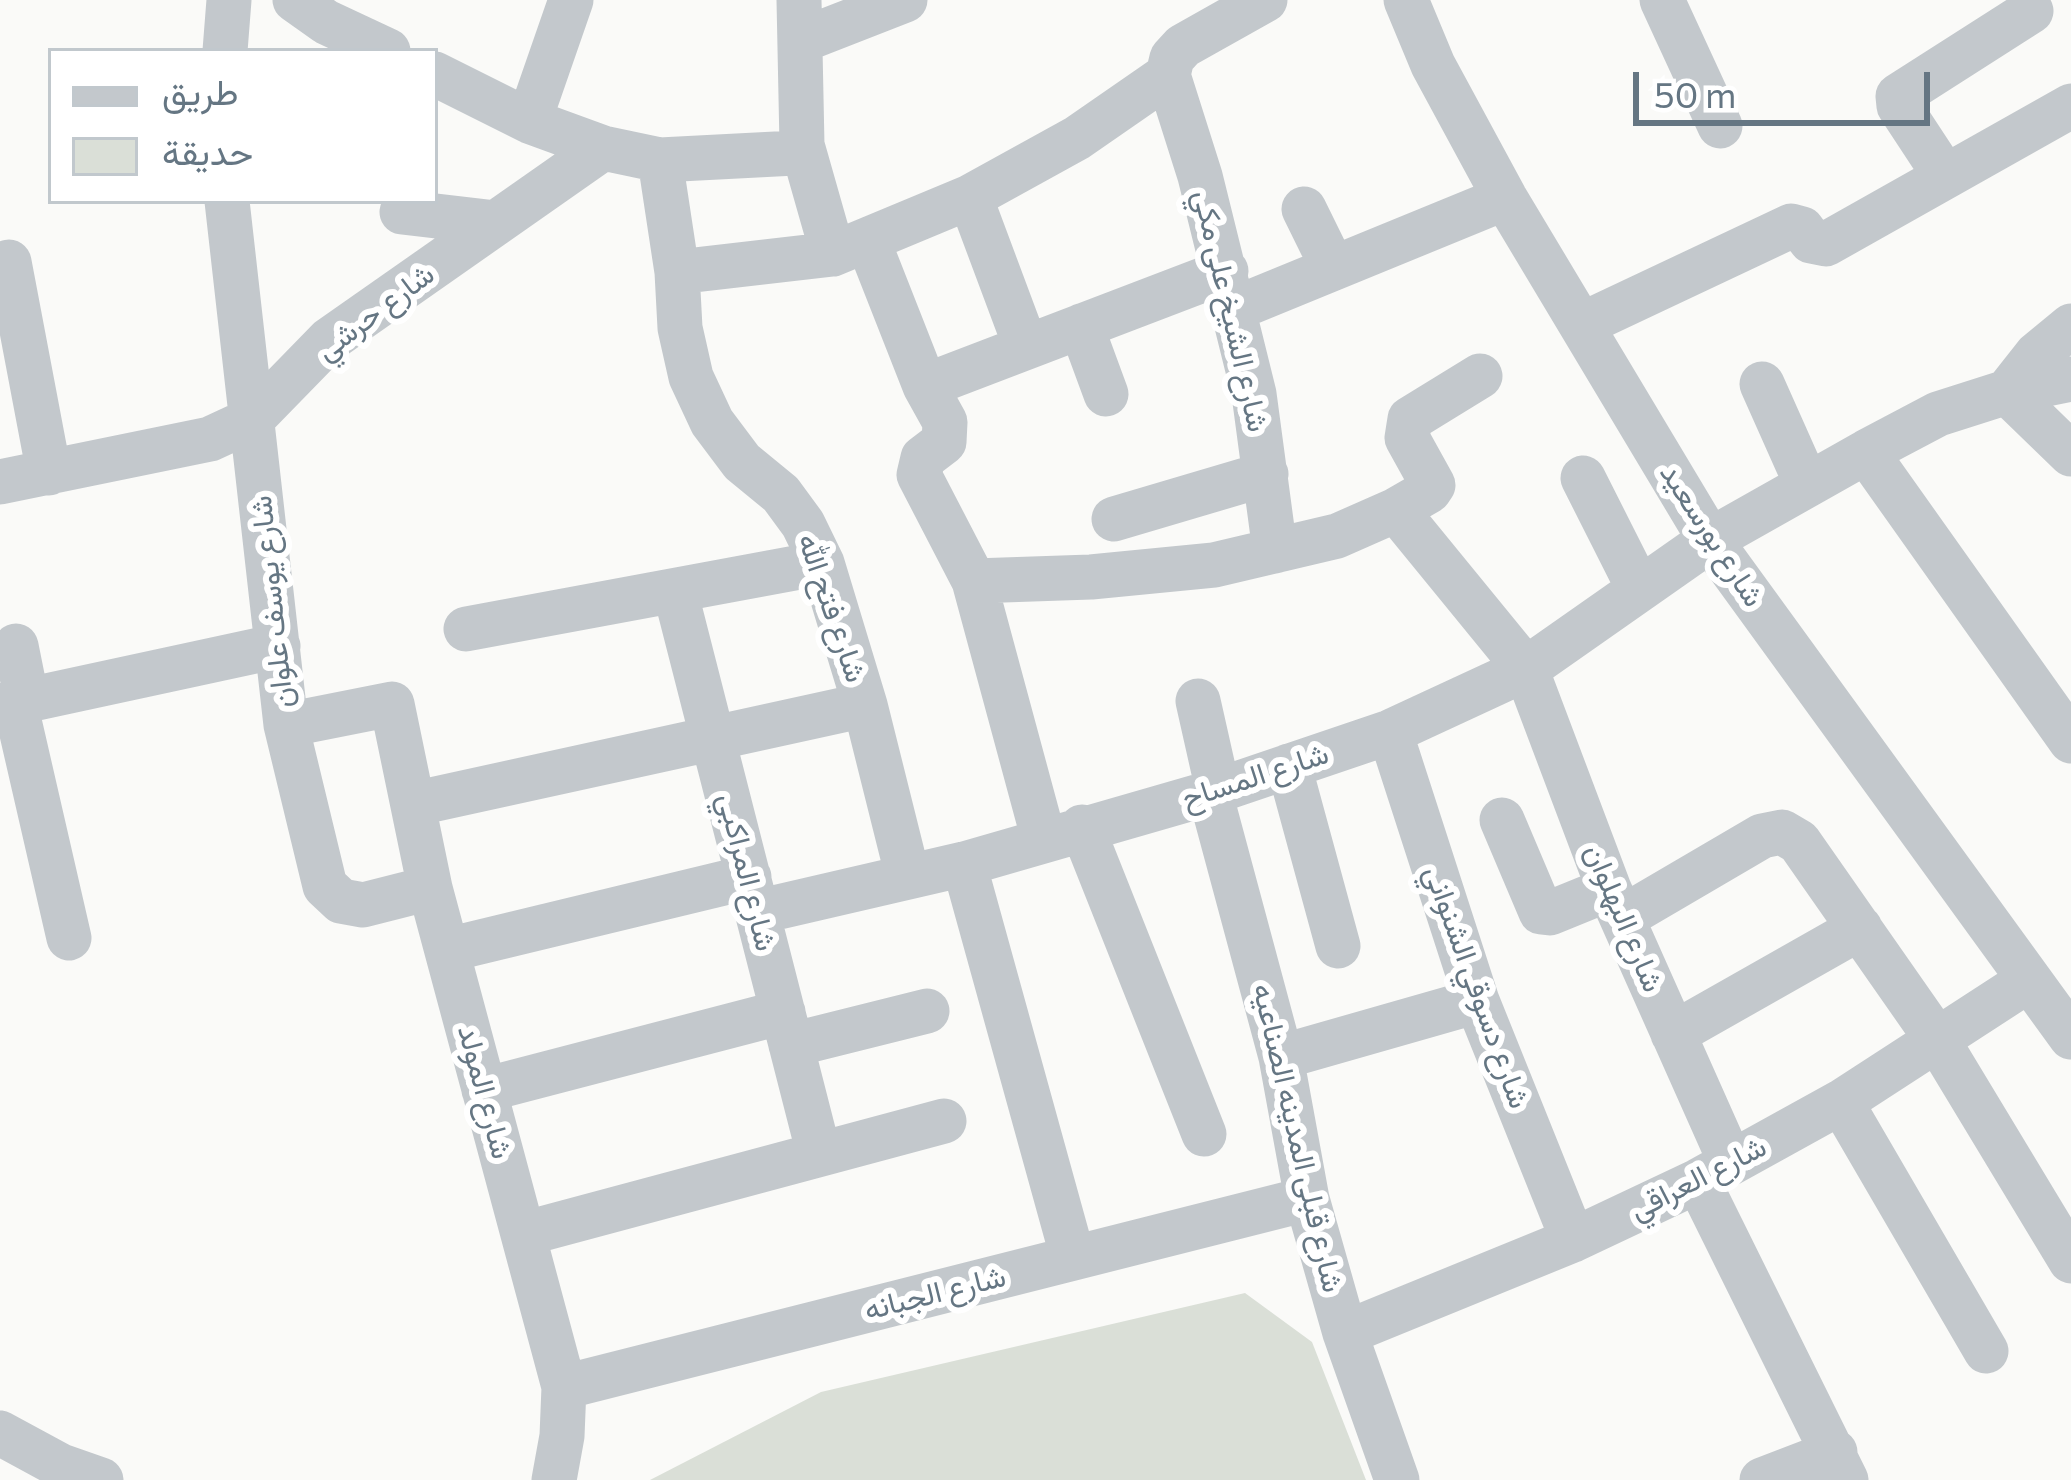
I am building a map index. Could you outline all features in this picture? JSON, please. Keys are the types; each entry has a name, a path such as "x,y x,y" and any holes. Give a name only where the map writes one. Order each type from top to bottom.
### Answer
{"street":[{"path":"225,48 229,0"},
{"path":"296,0 326,22 382,48"},
{"path":"530,121 571,0"},
{"path":"905,0 800,20 801,148 946,429 940,448 923,458 919,475 974,581 1063,834 1204,1134"},
{"path":"677,272 850,248 970,197 1077,138 1168,75 1172,58 1184,46 1265,0"},
{"name":"شارع بورسعيد","path":"1406,0 1433,64 1505,199 1711,540 2071,1037"},
{"path":"1662,0 1720,126"},
{"path":"1946,176 1899,106 1898,95 2031,11"},
{"path":"438,75 530,121 603,148 660,160 801,148"},
{"name":"شارع الشيخ على مكي","path":"1168,75 1230,290 1253,394 1275,551"},
{"path":"1581,325 1791,226 1802,229 1810,242 1826,244 2071,106"},
{"name":"شارع حرشي","path":"0,482 210,439 251,420 329,340 603,148"},
{"name":"شارع فتح الله","path":"660,160 677,272 680,328 691,377 712,422 742,462 781,494 822,563 865,705 908,877"},
{"path":"970,197 1026,347"},
{"path":"925,386 1082,326 1333,268 1505,199"},
{"name":"شارع يوسف علوان","path":"227,204 286,725 326,886 341,901 363,905 430,888"},
{"path":"1304,208 1333,268"},
{"path":"402,212 496,224"},
{"path":"9,262 49,472"},
{"path":"1082,326 1106,394"},
{"path":"2071,326 2037,355 2007,392 2071,454"},
{"path":"974,581 1214,565 1337,536 1429,491 1432,485 1407,438 1410,419 1480,376"},
{"name":"شارع المساح","path":"447,950 753,894 908,877 1214,791 1390,732 1526,669 1711,540 1938,414 2007,392 2071,379"},
{"path":"1762,385 1807,485"},
{"path":"1866,452 2071,741"},
{"path":"1114,519 1266,474"},
{"path":"1583,478 1639,589"},
{"name":"شارع البهلوان","path":"1396,510 1526,669 1615,904 1673,1034 1714,1172 1841,1466"},
{"path":"466,629 822,563"},
{"name":"شارع المراكبي","path":"675,591 819,1154"},
{"path":"16,646 14,703 69,938"},
{"path":"14,703 278,646"},
{"name":"شارع قبلى المدينه الصناعيه","path":"1198,701 1214,791 1281,1057 1306,1199 1345,1333 1397,1480"},
{"name":"شارع المولد","path":"286,725 392,704 430,888 564,1387 554,1480"},
{"path":"412,803 865,705"},
{"name":"شارع دسوقي الشنواني","path":"1390,732 1477,1001 1573,1240"},
{"path":"1289,766 1338,946"},
{"path":"1502,820 1543,913 1615,904 1762,836 1782,832 1799,842 1938,1041 2071,1261"},
{"path":"964,864 1073,1258"},
{"path":"1673,1034 1860,928"},
{"name":"شارع العراقي","path":"1345,1333 1573,1240 1714,1172 1841,1102 2029,980"},
{"path":"1281,1057 1477,1001"},
{"path":"484,1090 787,1028 927,1011"},
{"path":"1841,1102 1986,1351"},
{"path":"523,1234 944,1121"},
{"name":"شارع الجبانه","path":"564,1387 1306,1199"},
{"path":"0,1433 61,1466 101,1480"},
{"path":"1762,1480 1841,1466"}],"green space":[{"path":"1245,1293 1312,1342 1366,1480 650,1480 821,1392"}]}
